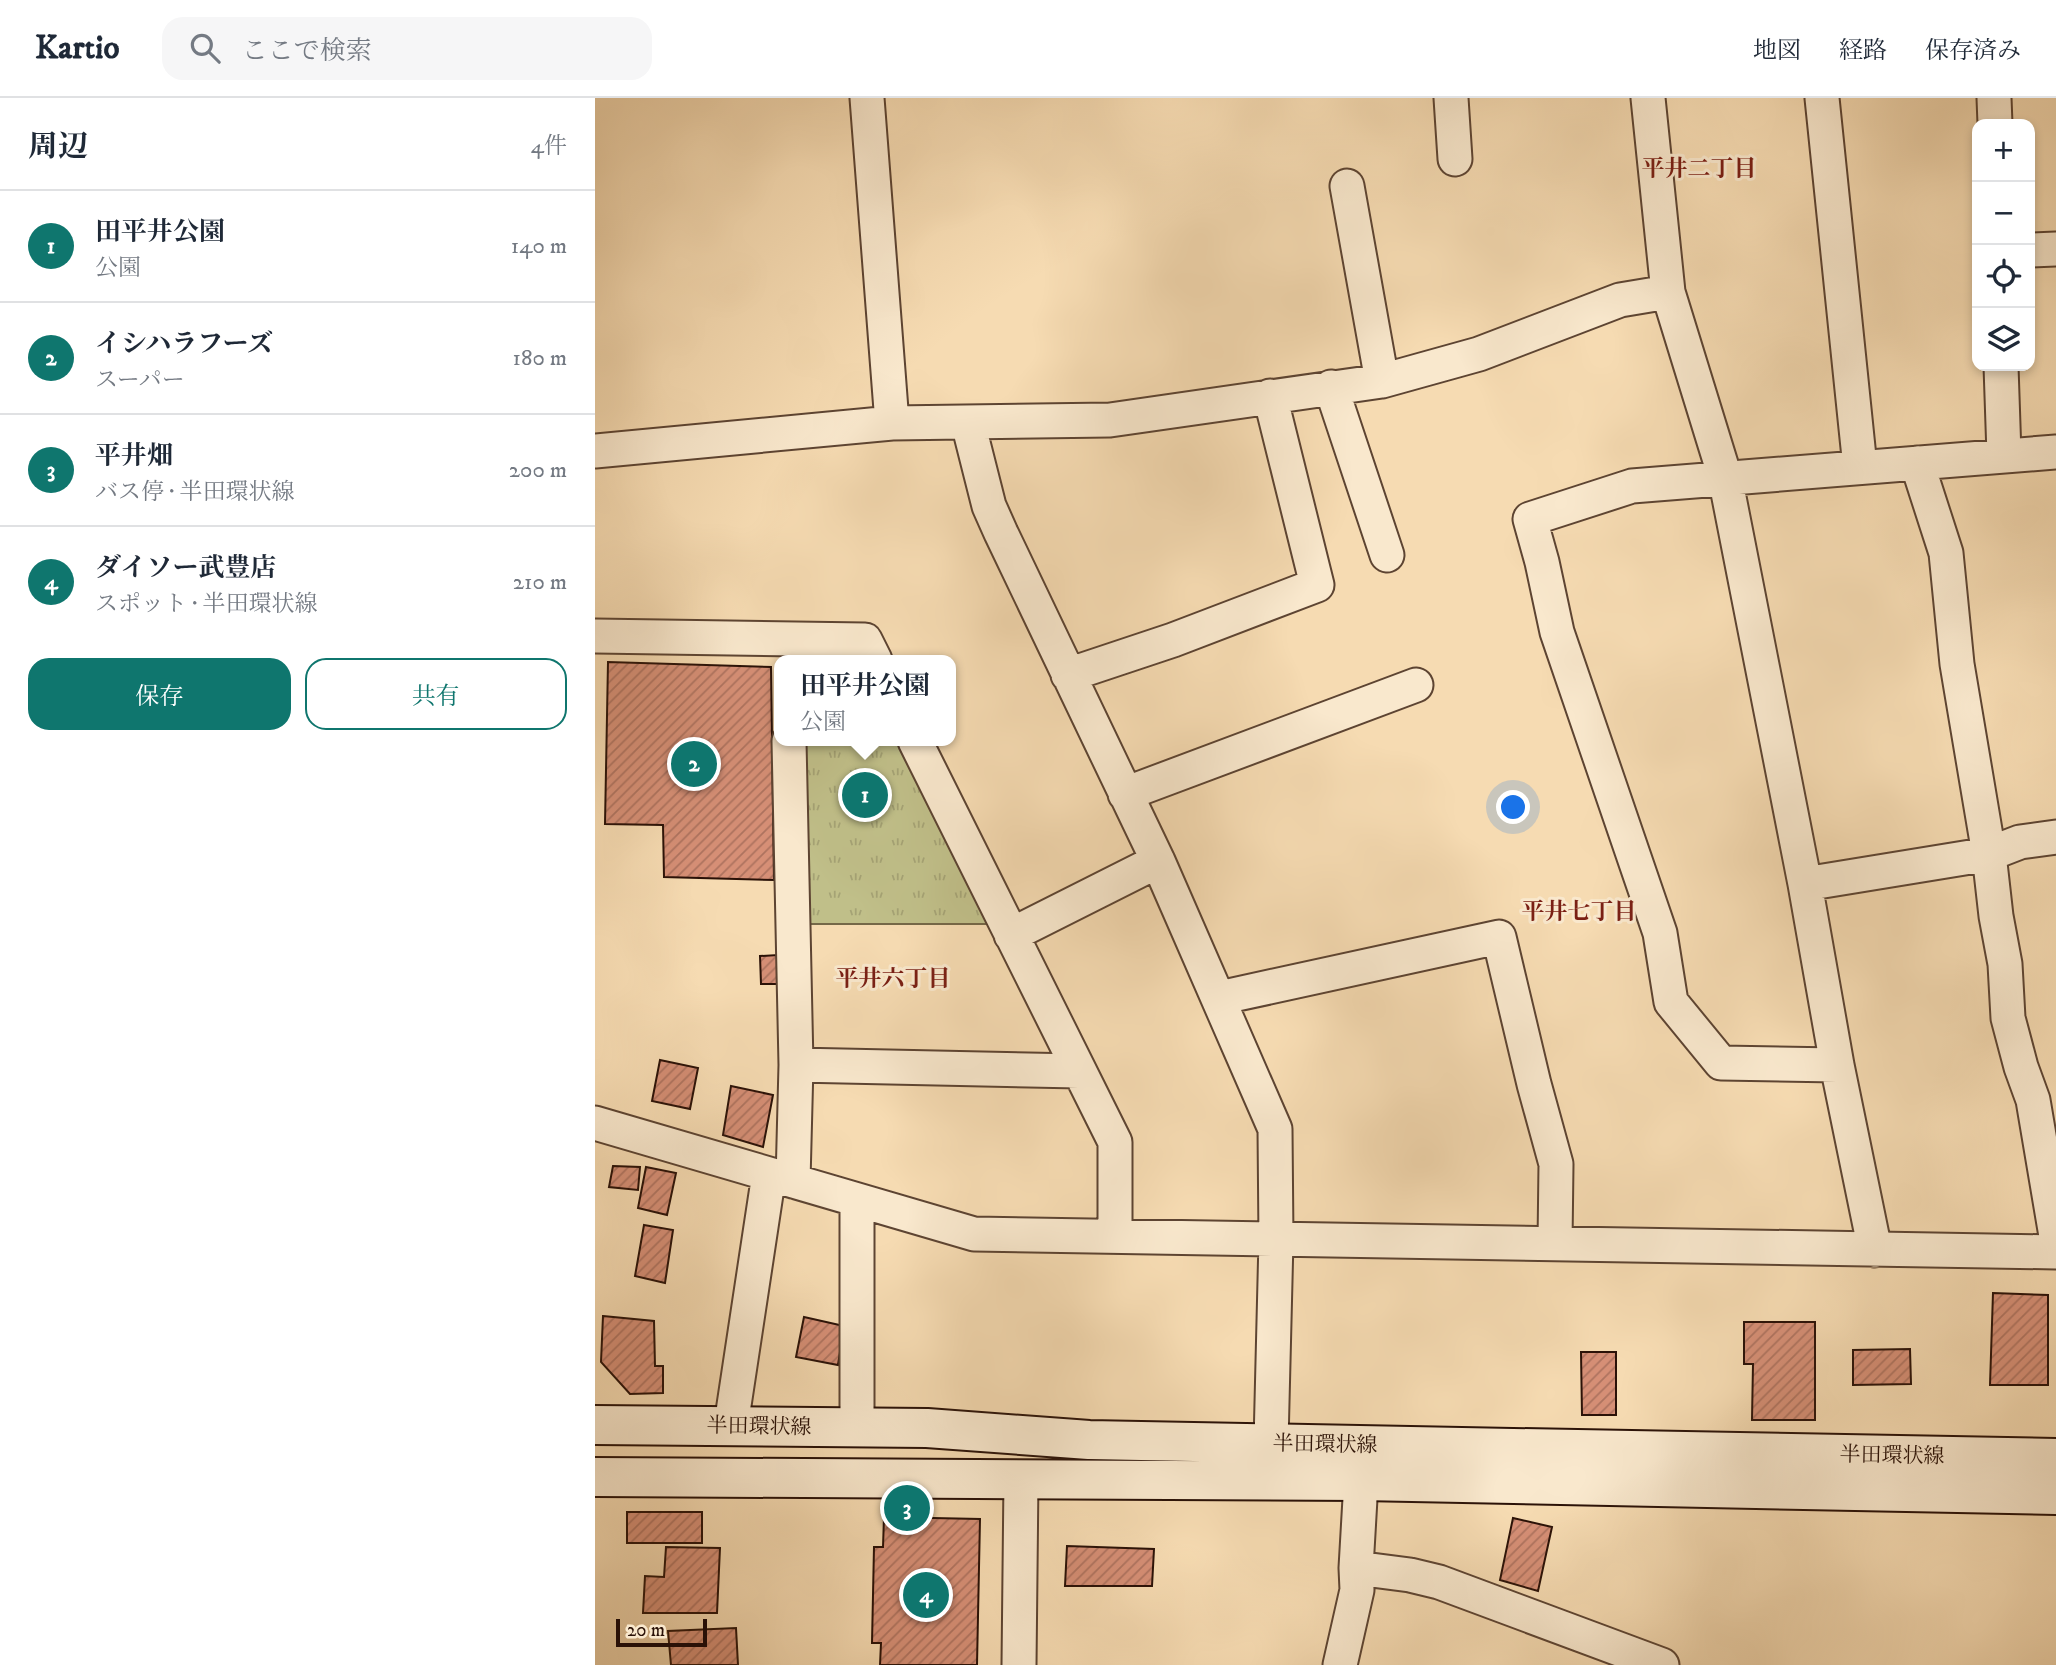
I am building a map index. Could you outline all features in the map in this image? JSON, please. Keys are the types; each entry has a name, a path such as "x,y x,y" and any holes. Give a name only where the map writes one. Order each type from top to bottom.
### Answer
{"main road":[{"name":"半田環状線","path":"595,1425 927,1428 1089,1440 2056,1458"},
{"name":"半田環状線","path":"595,1477 1361,1481 2056,1495"}],"street":[{"path":"867,98 892,423"},
{"path":"1451,98 1455,159"},
{"path":"1648,98 1668,292 1725,477 1875,1250"},
{"path":"1822,98 1860,467"},
{"path":"1994,98 1995,119"},
{"path":"1347,186 1382,381"},
{"path":"2035,250 2056,249"},
{"path":"595,451 892,423 1110,420 1382,381 1479,354 1621,300 1668,292"},
{"path":"2001,371 2004,455"},
{"path":"1331,387 1387,555"},
{"path":"1067,676 1173,640 1317,585 1271,396"},
{"path":"968,423 989,506 1067,676 1158,862 1275,1129 1276,1240 1271,1443"},
{"path":"1837,1065 1721,1063 1671,1002 1660,933 1557,632 1530,519 1632,486 2056,452"},
{"path":"1917,463 1946,553 1957,664 2005,964 2008,1018 2033,1100 2056,1236"},
{"path":"595,636 787,650 865,640 872,655"},
{"path":"1125,794 1416,685"},
{"path":"731,1425 781,1177 796,1065 789,746"},
{"path":"917,746 1115,1142 1115,1235"},
{"path":"1805,884 1989,854 2020,842 2056,837"},
{"path":"1011,935 1158,862"},
{"path":"1219,998 1499,937 1556,1164 1555,1243"},
{"path":"796,1065 1079,1071"},
{"path":"595,1123 974,1234 2056,1252"},
{"path":"857,1200 857,1427"},
{"path":"1019,1665 1021,1479"},
{"path":"1340,1665 1357,1590 1361,1481"},
{"path":"1356,1568 1439,1582 1662,1665"}],"green space":[{"path":"805,746 900,746 989,924 808,924"}],"building":[{"path":"608,662 771,667 774,880 664,877 663,825 605,824"},
{"path":"778,955 778,984 761,984 760,956"},
{"path":"660,1060 698,1068 690,1109 652,1101"},
{"path":"731,1086 773,1095 763,1147 723,1135"},
{"path":"613,1166 640,1167 638,1190 609,1187"},
{"path":"646,1167 676,1173 667,1215 638,1208"},
{"path":"644,1225 673,1230 665,1283 635,1276"},
{"path":"1993,1293 2048,1295 2048,1385 1990,1385"},
{"path":"603,1316 654,1321 655,1366 663,1366 663,1393 630,1394 601,1362"},
{"path":"804,1317 844,1326 838,1365 796,1357"},
{"path":"1744,1322 1815,1322 1815,1420 1752,1420 1753,1364 1744,1364"},
{"path":"1910,1349 1911,1384 1853,1385 1853,1350"},
{"path":"1581,1352 1616,1352 1616,1415 1582,1415"},
{"path":"627,1512 702,1512 702,1543 627,1543"},
{"path":"884,1517 980,1519 977,1665 880,1665 881,1643 872,1643 874,1547 883,1547"},
{"path":"1513,1518 1552,1527 1538,1591 1500,1580"},
{"path":"1067,1546 1154,1549 1152,1586 1065,1586"},
{"path":"666,1547 720,1548 717,1613 643,1613 645,1576 664,1577"},
{"path":"736,1628 738,1665 671,1665 668,1631"}],"place":[{"name":"イシハラフーズ","path":"694,764"},
{"name":"田平井公園","path":"865,795"},
{"name":"平井畑","path":"907,1508"},
{"name":"ダイソー武豊店","path":"926,1595"}],"district":[{"name":"平井二丁目","path":"1699,168"},
{"name":"平井七丁目","path":"1579,911"},
{"name":"平井六丁目","path":"893,978"}]}
